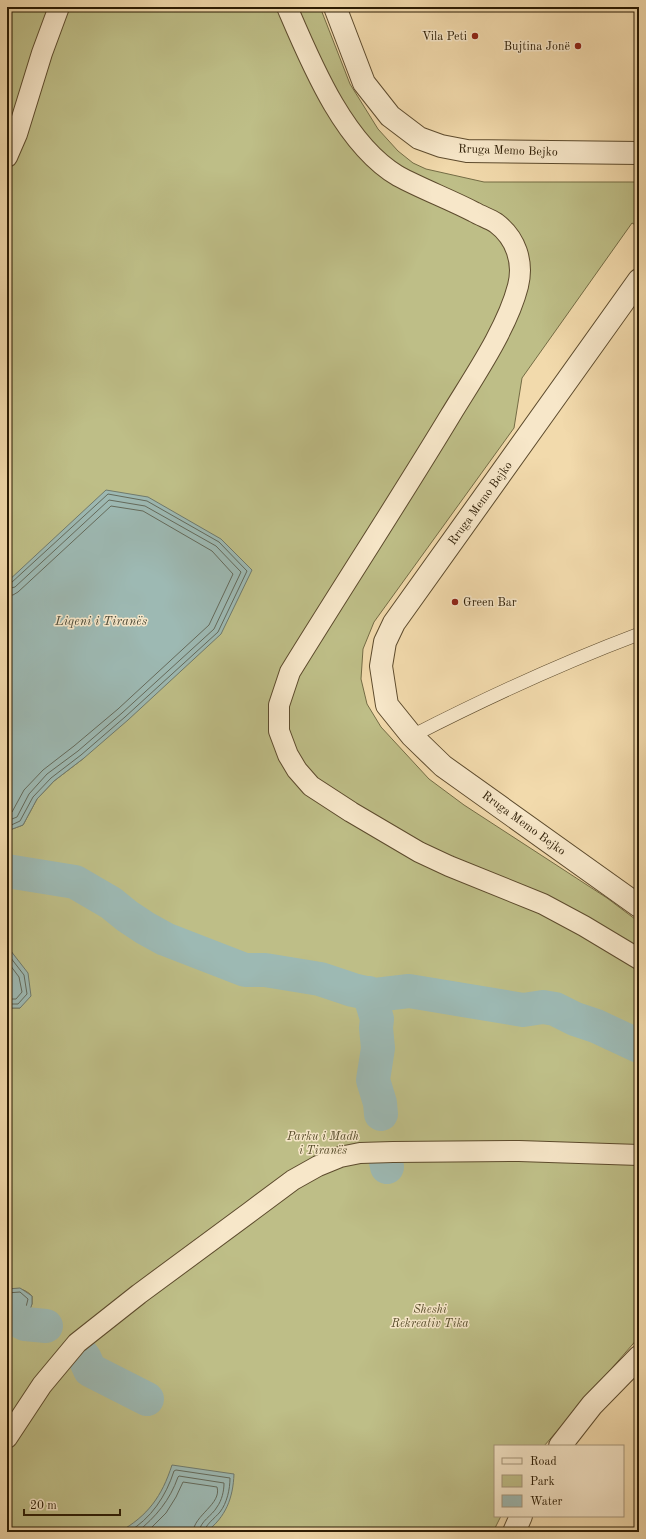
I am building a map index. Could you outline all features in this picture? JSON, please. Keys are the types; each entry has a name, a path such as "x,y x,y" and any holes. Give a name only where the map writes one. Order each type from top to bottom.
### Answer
{"street":[{"path":"7,157 17,134 42,53 59,7"},
{"path":"287,7 322,84 342,118 374,158 397,175 496,223 508,235 517,249 521,266 518,286 508,314 490,350 290,672 279,705 279,731 288,755 297,770 311,786 398,841 448,866 543,904 584,926 639,959"},
{"name":"Rruga Memo Bejko","path":"335,7 364,83 390,116 419,138 441,146 466,151 639,153"},
{"name":"Rruga Memo Bejko","path":"639,280 394,623 385,642 381,666 386,705 412,736 443,766 639,906"},
{"path":"7,1438 42,1385 77,1343 139,1294 293,1180 318,1166 340,1157 360,1153 518,1151 639,1155"},
{"path":"561,1445 592,1406 639,1357"},
{"path":"514,1532 521,1517"}],"lane":[{"path":"412,736 453,715 582,656 639,634"}],"green space":[{"name":"Parku i Madh i Tiranës","path":"7,7 320,7 350,84 378,129 398,151 413,163 426,169 484,182 639,182 639,227 632,223 522,378 514,428 374,622 363,649 361,679 367,704 381,727 429,779 464,805 607,898 639,922 639,1337 545,1445 494,1445 494,1517 500,1517 493,1532 7,1532 7,1319 29,1310 32,1304 32,1296 21,1289 7,1289 7,1008 20,1008 15,957 7,946 7,831 23,825 37,799 54,781 84,758 7,610"}],"water":[{"name":"Liqeni i Tiranës","path":"106,490 148,497 221,539 252,570 221,634 128,720 84,758 54,781 37,799 23,825 7,831 7,582"},
{"path":"7,946 28,973 31,996 20,1008 7,1008"},
{"path":"20,1288 32,1296 30,1310 7,1319 7,1289"},
{"path":"172,1465 234,1474 230,1499 219,1520 206,1532 119,1532 138,1519 153,1504 164,1486"}],"waterway":[{"path":"7,871 75,882 111,903 127,916 165,939 245,970 265,970 320,979 353,990 375,995 409,991 523,1010 543,1007 555,1009 639,1046"},
{"path":"369,993 377,1019 376,1028 378,1048 373,1080 380,1103 381,1114"},
{"path":"386,1162 387,1167"},
{"path":"11,1317 25,1324 46,1326"},
{"path":"80,1352 90,1370 147,1399"}],"place":[{"name":"Vila Peti","path":"475,36"},
{"name":"Bujtina Jonë","path":"578,46"},
{"name":"Green Bar","path":"455,602"}],"park label":[{"name":"Sheshi Rekreativ Tika","path":"430,1316"}]}
